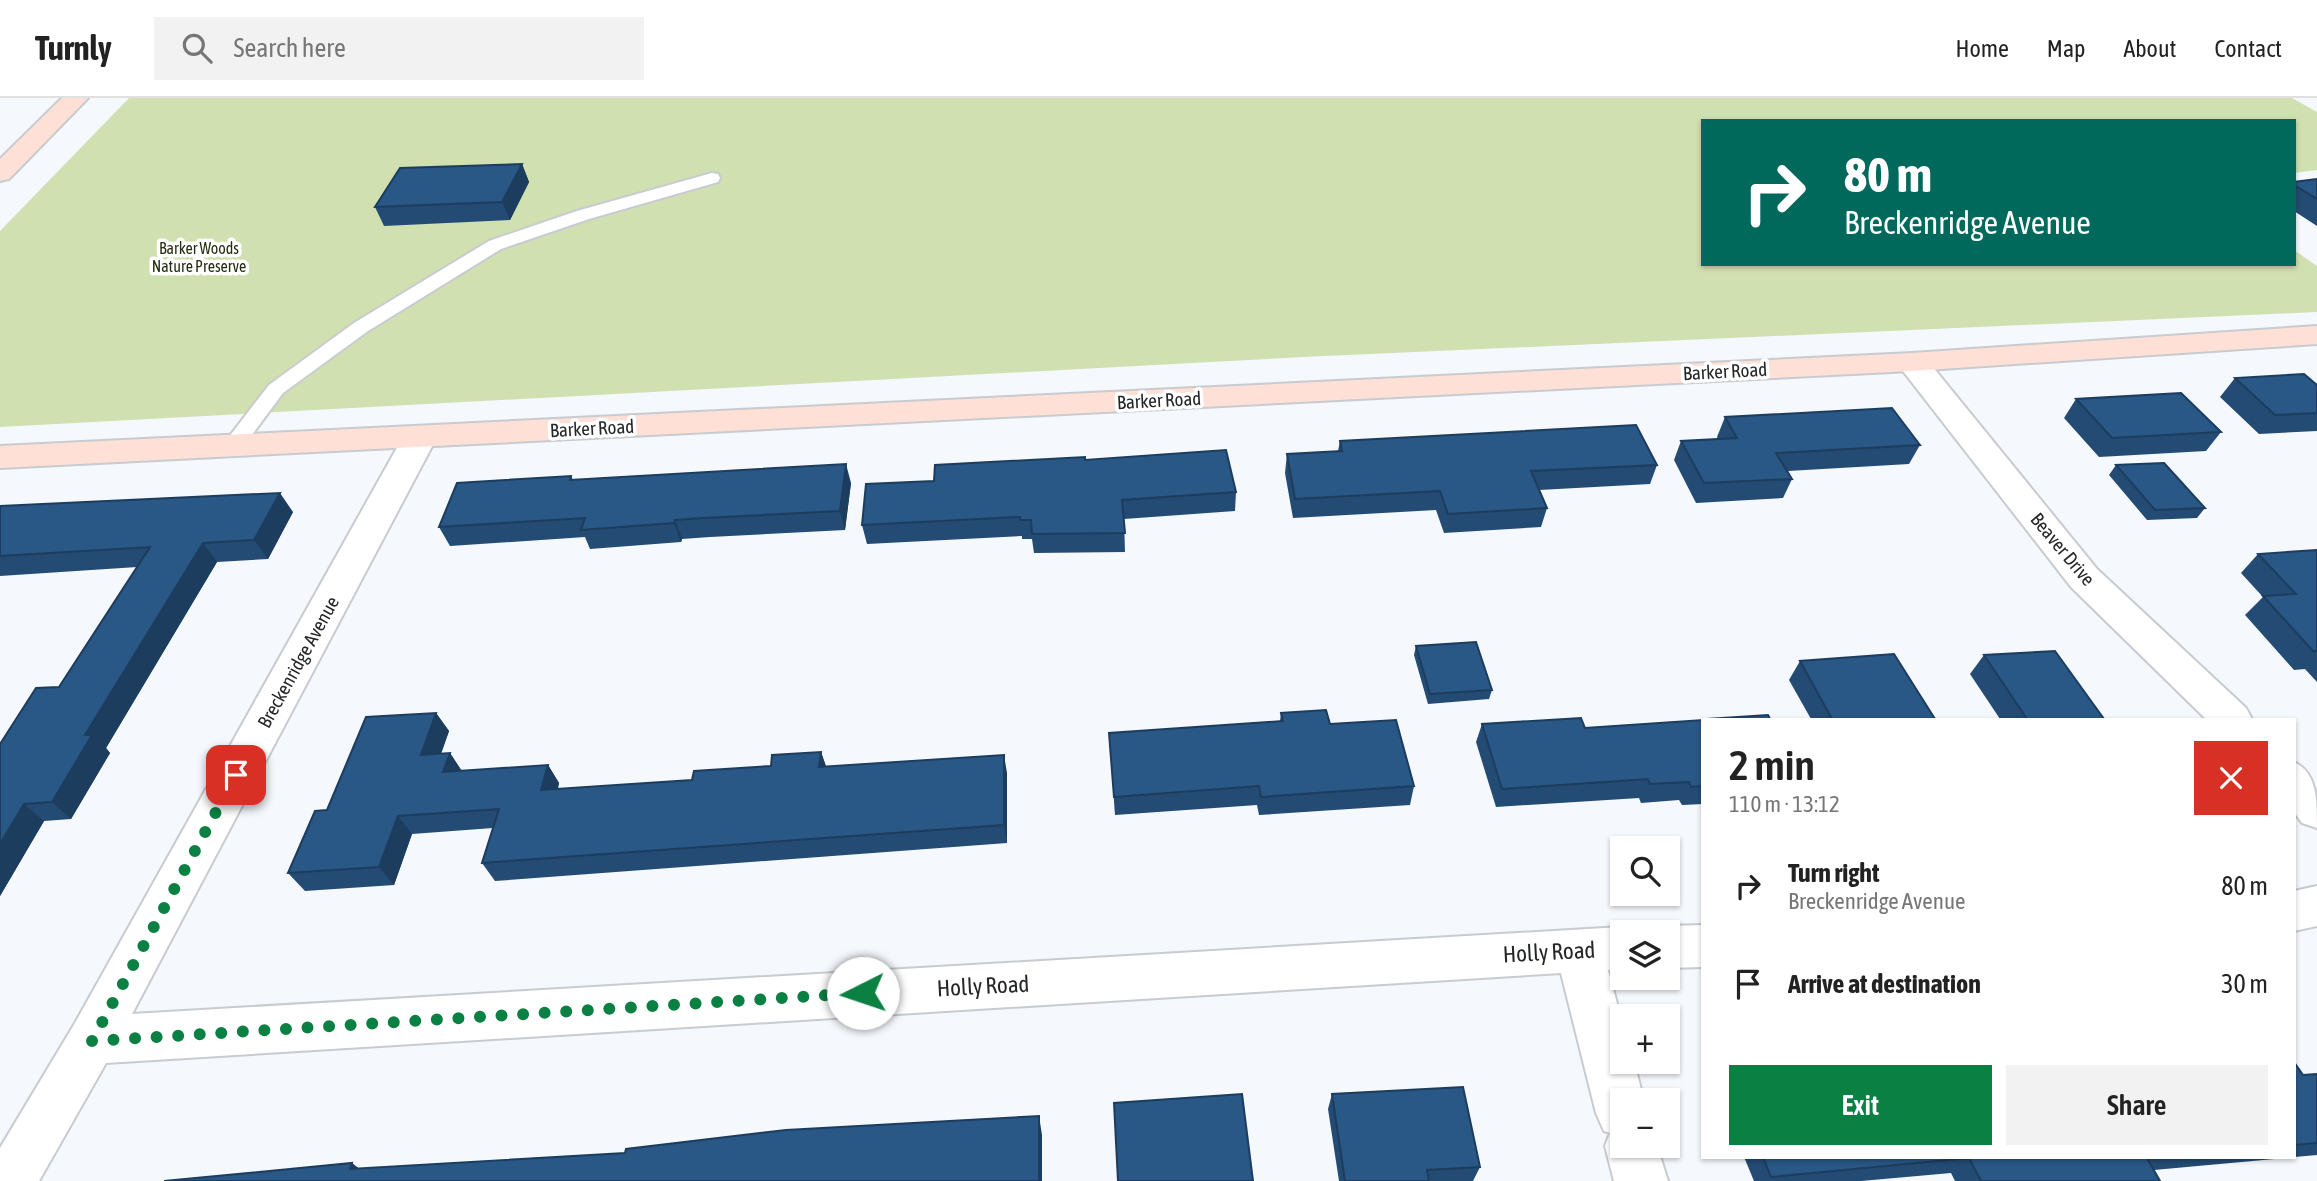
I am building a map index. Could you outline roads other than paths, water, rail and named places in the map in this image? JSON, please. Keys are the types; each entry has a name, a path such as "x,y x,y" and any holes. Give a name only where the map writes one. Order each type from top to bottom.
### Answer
{"street":[{"path":"0,173 76,98"},
{"name":"Barker Road","path":"0,457 1912,362 2317,335"},
{"name":"Beaver Drive","path":"1912,362 2084,578 2231,718"},
{"name":"Breckenridge Avenue","path":"10,1181 92,1041 420,437"},
{"path":"2296,782 2317,810"},
{"path":"2296,911 2317,906"},
{"path":"1680,947 1701,946"},
{"path":"1600,949 1619,1088"},
{"name":"Holly Road","path":"92,1041 1600,949"},
{"path":"1634,1158 1641,1181"}],"lane":[{"path":"233,446 276,389 361,327 495,245 583,215 712,178"}],"park label":[{"name":"Barker Woods Nature Preserve","path":"199,257"}]}
